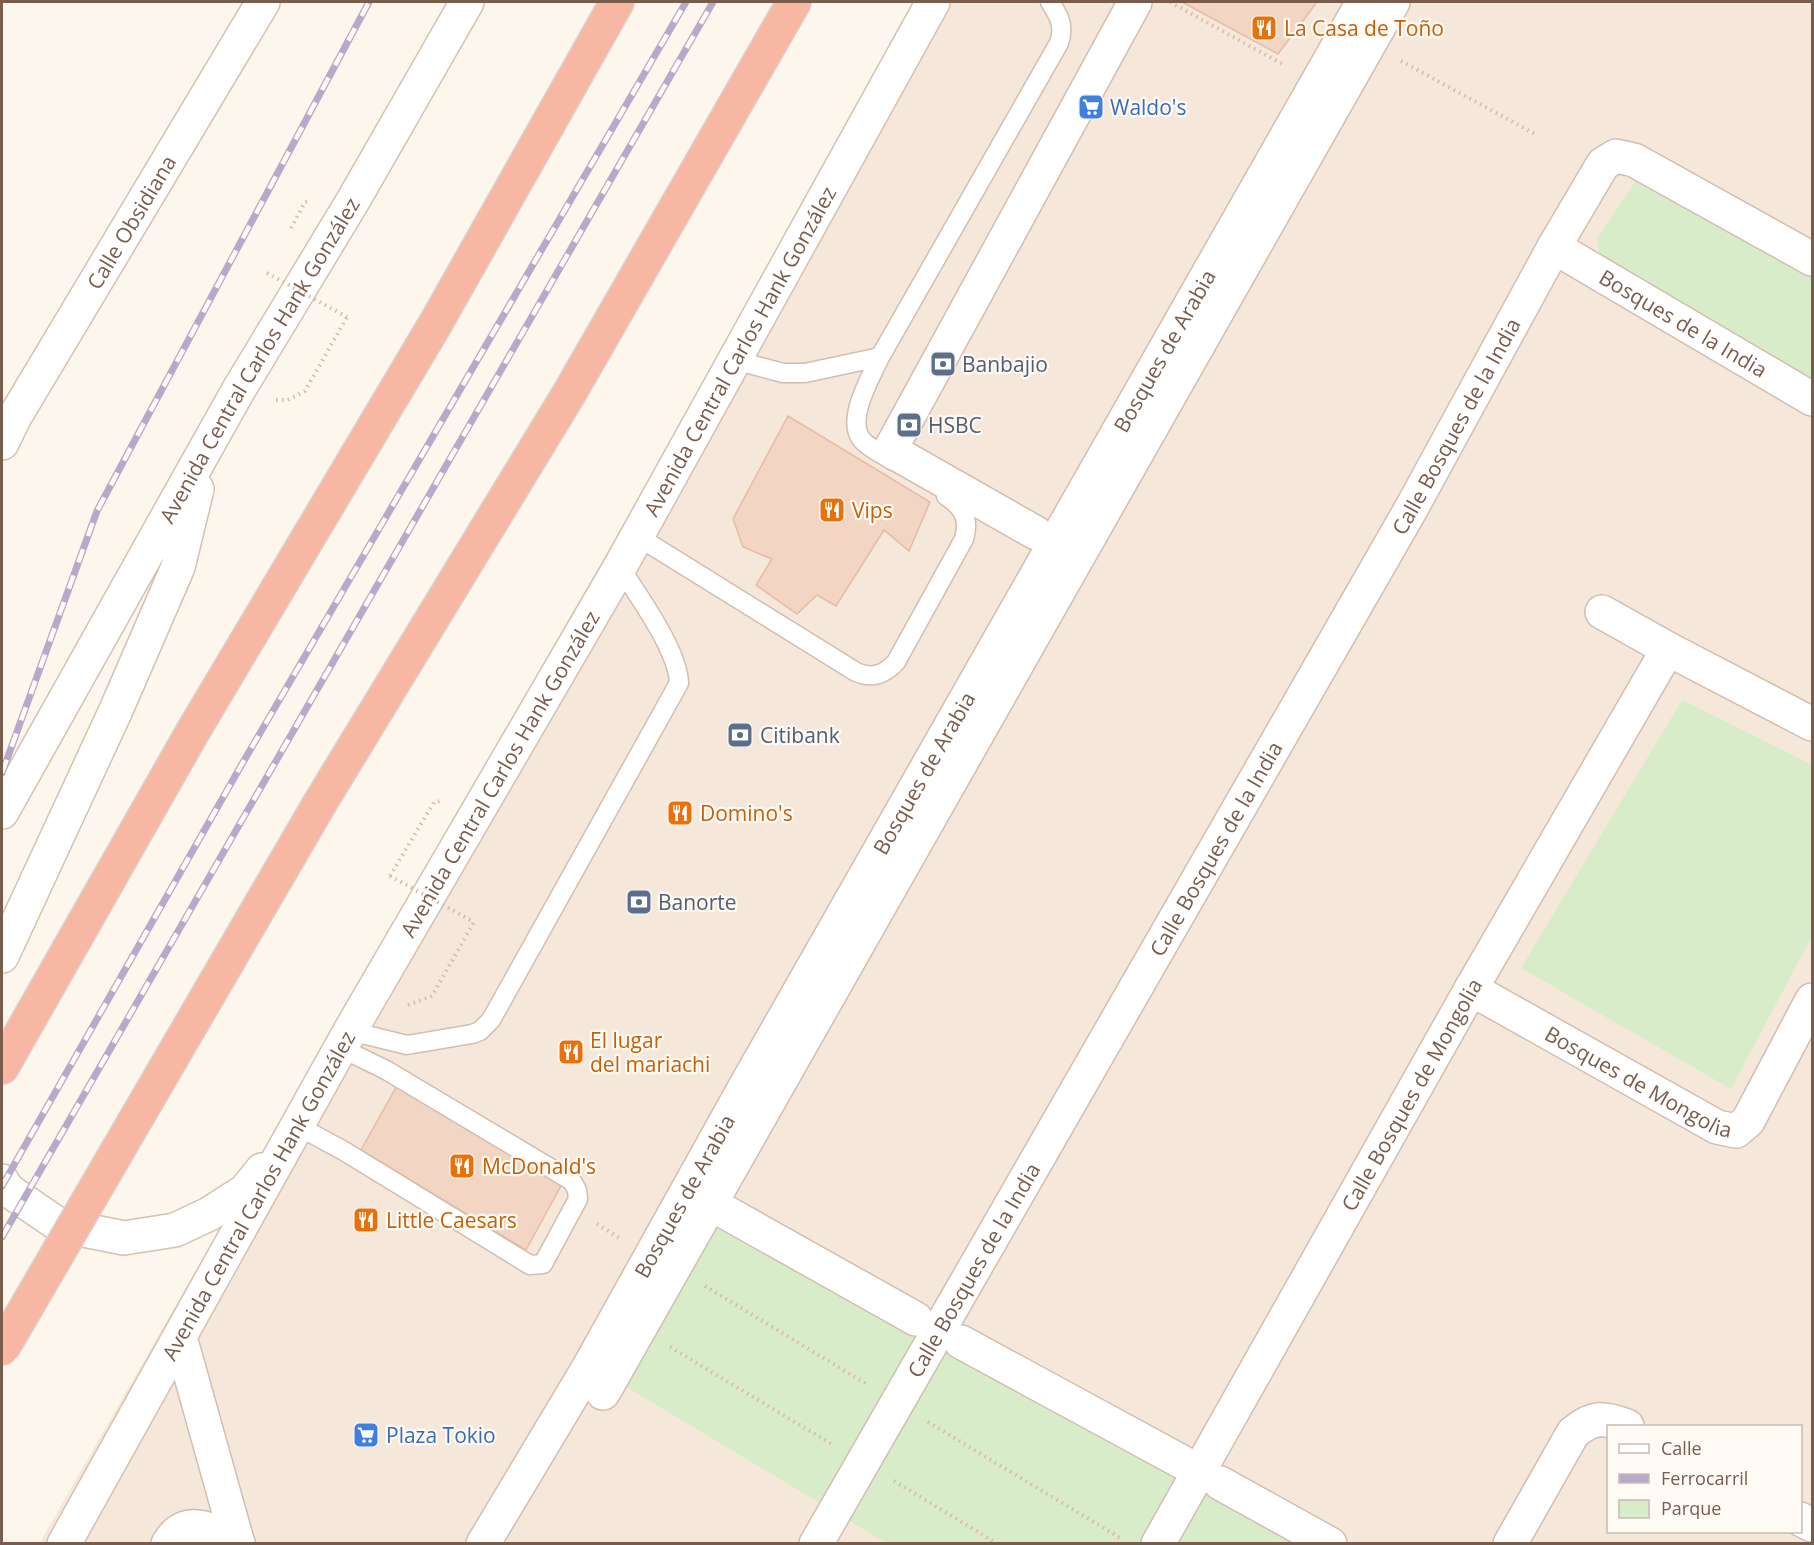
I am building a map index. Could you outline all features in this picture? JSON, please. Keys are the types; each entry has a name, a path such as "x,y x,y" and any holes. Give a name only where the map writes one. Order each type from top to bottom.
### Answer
{"highway":[{"path":"2,1067 192,733 437,321 617,2"},
{"path":"2,1349 320,803 570,392 794,2"}],"street":[{"name":"Calle Obsidiana","path":"6,425 262,2"},
{"name":"Avenida Central Carlos Hank González","path":"2,812 207,450 238,391 354,199 467,2"},
{"name":"Avenida Central Carlos Hank González","path":"64,1544 345,1040 620,567 933,2"},
{"path":"1036,533 890,450 1135,2"},
{"name":"Bosques de Arabia","path":"483,1544 589,1367 745,1087 1363,2"},
{"path":"603,1392 1393,2"},
{"name":"Calle Bosques de la India","path":"816,1544 1411,508 1554,247 1603,164 1616,156 1634,160 1812,259"},
{"name":"Bosques de la India","path":"1554,247 1812,399"},
{"path":"2,956 116,710 178,567 207,450"},
{"path":"1602,612 1812,724"},
{"name":"Calle Bosques de Mongolia","path":"1158,1544 1471,989 1668,649"},
{"name":"Bosques de Mongolia","path":"1471,989 1717,1127 1736,1131 1748,1121 1812,1000"},
{"path":"2,1181 8,1190 59,1225 124,1238 175,1230 209,1214 245,1191 298,1126"},
{"path":"711,1204 916,1319"},
{"path":"180,1337 238,1543"},
{"path":"961,1342 1182,1462"},
{"path":"1510,1544 1573,1433 1584,1424 1596,1419 1624,1425"},
{"path":"1220,1483 1330,1544"},
{"path":"168,1544 179,1530 193,1527 208,1527 238,1543"}],"lane":[{"path":"637,536 856,672 867,676 878,675 889,670 896,662 964,539 967,528 966,518 962,508 954,501 861,438 857,430 857,410 880,357 1059,43 1062,24 1050,2"},
{"path":"734,360 783,373 805,373 880,357"},
{"path":"345,1040 407,1045 472,1034 480,1031 491,1020 679,683 676,666 657,626 620,567"},
{"path":"298,1126 344,1151 530,1265 543,1264 578,1199 577,1190 572,1181 386,1070 345,1040"}],"path":[{"path":"1170,2 1288,67"},
{"path":"1369,44 1534,134"},
{"path":"267,273 347,318 305,391"},
{"path":"432,996 474,922 390,876 434,802"},
{"path":"639,1329 998,1544"}],"shaded area":[{"path":"922,2 1812,2 1812,1543 39,1544"}],"green space":[{"path":"1636,181 1812,277 1812,378 1600,258 1597,238"},
{"path":"1682,700 1812,765 1812,936 1731,1089 1521,968"},
{"path":"695,1198 1330,1543 886,1543 600,1371"}],"building":[{"name":"La Casa de Toño","path":"1182,2 1317,2 1278,54"},
{"name":"Vips","path":"788,416 930,502 909,551 884,530 836,606 817,595 797,614 756,585 772,559 743,547 733,519"},
{"name":"McDonald's","path":"399,1082 563,1182 526,1250 361,1150"}],"railway":[{"path":"2,773 97,511 369,2"},
{"path":"2,1186 242,764 686,2"},
{"path":"2,1237 713,2"}],"place":[{"name":"La Casa de Toño","path":"1264,28"},
{"name":"Waldo's","path":"1091,107"},
{"name":"Banbajio","path":"943,364"},
{"name":"HSBC","path":"909,425"},
{"name":"Vips","path":"832,510"},
{"name":"Citibank","path":"740,735"},
{"name":"Domino's","path":"680,813"},
{"name":"Banorte","path":"639,902"},
{"name":"El lugar del mariachi","path":"571,1052"},
{"name":"McDonald's","path":"462,1166"},
{"name":"Little Caesars","path":"366,1220"},
{"name":"Plaza Tokio","path":"366,1435"}]}
